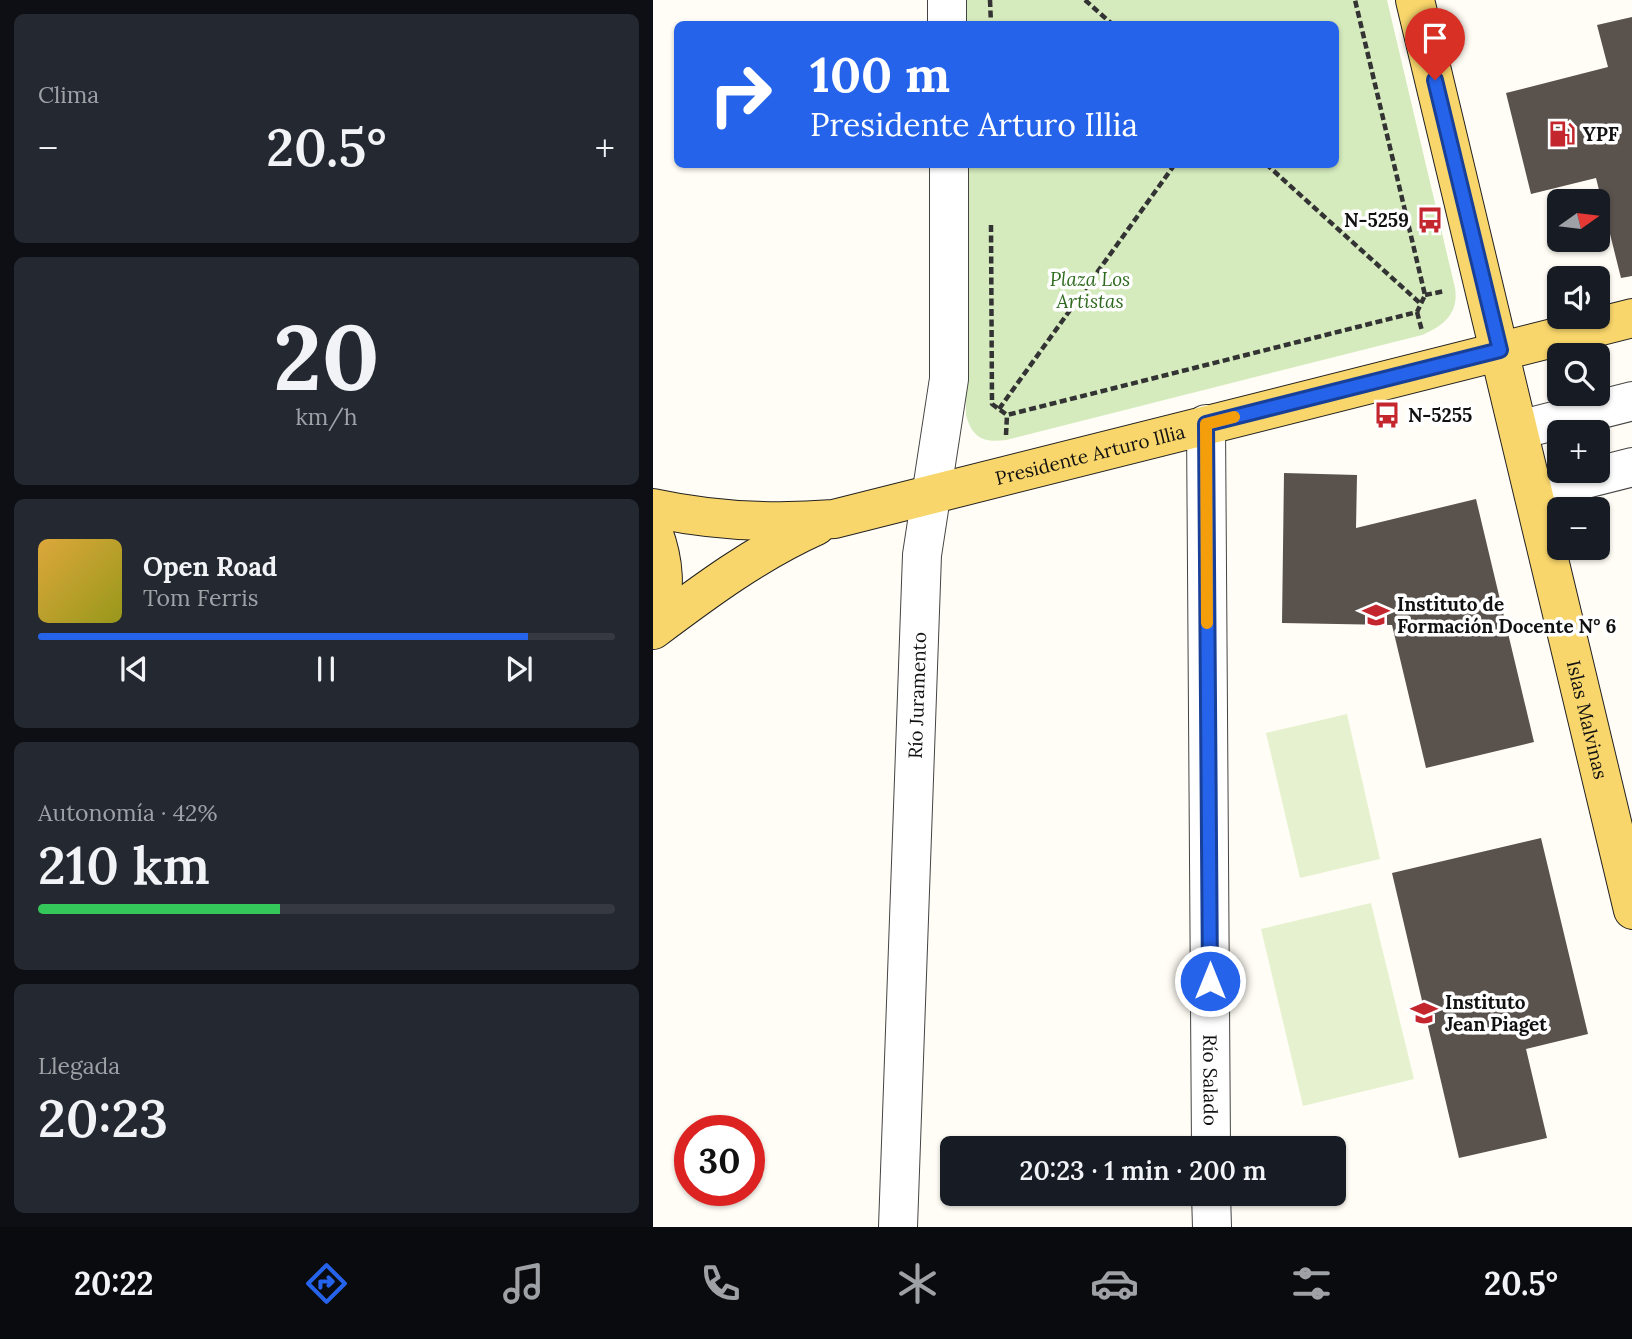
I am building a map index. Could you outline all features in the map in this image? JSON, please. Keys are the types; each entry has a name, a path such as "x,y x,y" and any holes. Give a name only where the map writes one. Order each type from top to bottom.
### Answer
{"main road":[{"name":"Islas Malvinas","path":"1415,0 1500,350 1534,441 1536,503 1632,910"},
{"name":"Presidente Arturo Illia","path":"653,508 720,520 798,522 834,519 1632,318"},
{"name":"Presidente Arturo Illia","path":"653,630 756,556 834,519"},
{"path":"653,531 662,556 663,585 653,619"}],"street":[{"path":"947,0 947,21"},
{"name":"Río Juramento","path":"898,1227 923,555 949,379 949,168"},
{"path":"1534,441 1632,401"},
{"name":"Río Salado","path":"1206,424 1211,1136"},
{"path":"1610,430 1632,425"},
{"path":"1536,503 1632,467"},
{"path":"1536,503 1632,490"},
{"path":"1211,1206 1212,1227"}],"path":[{"path":"990,0 991,21"},
{"path":"1085,0 1109,21"},
{"path":"1355,0 1425,295 1417,312 1422,334"},
{"path":"999,409 1172,168"},
{"path":"1270,168 1421,304"},
{"path":"991,218 992,404 1008,415 1417,312"},
{"path":"1425,295 1455,288"},
{"path":"1006,440 1008,415"}],"green space":[{"name":"Plaza Los Artistas","path":"961,0 1387,0 1455,288 1455,305 1448,318 1422,335 1006,440 991,441 975,434 966,415 963,168 1339,168 1339,21 962,21"},
{"path":"1347,714 1380,859 1300,878 1266,733"},
{"path":"1371,903 1414,1079 1303,1106 1261,929"}],"building":[{"path":"1632,17 1632,276 1621,278 1610,234 1610,189 1599,189 1596,178 1531,194 1506,93 1608,67 1597,25"},
{"path":"1284,473 1357,475 1356,528 1476,499 1534,742 1426,768 1392,625 1282,623"},
{"path":"1541,838 1588,1034 1526,1049 1547,1138 1459,1158 1392,873"}],"slow traffic":[{"path":"1207,623 1206,424 1234,417"}],"place":[{"name":"YPF","path":"1562,134"},
{"name":"N-5259","path":"1430,220"},
{"name":"N-5255","path":"1387,415"},
{"name":"Instituto de Formación Docente N° 6","path":"1376,615"},
{"name":"Instituto Jean Piaget","path":"1424,1013"}],"route":[{"path":"1210,981 1206,424 1500,350 1435,80"}]}
